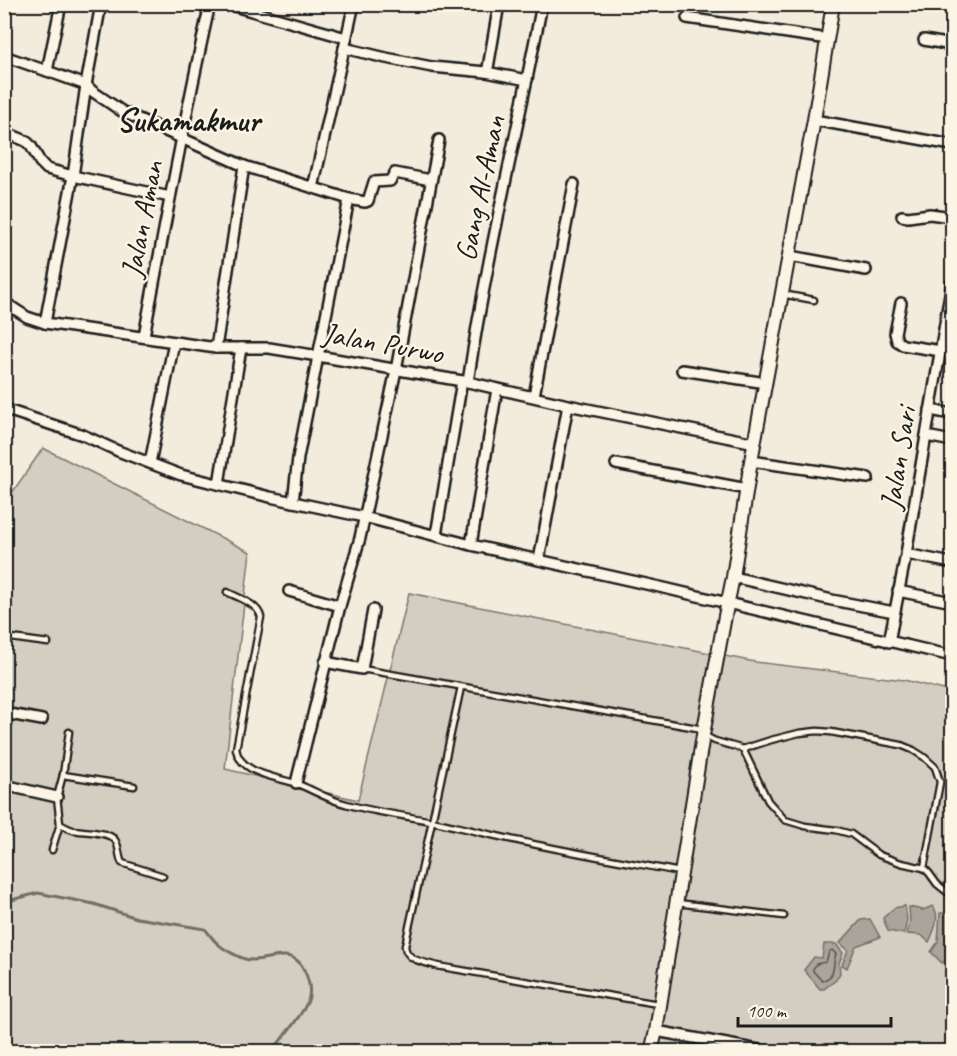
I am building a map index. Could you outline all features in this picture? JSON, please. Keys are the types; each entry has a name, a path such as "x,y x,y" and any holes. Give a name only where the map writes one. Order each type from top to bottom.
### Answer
{"street":[{"path":"47,71 61,4"},
{"path":"45,323 73,176 101,4"},
{"name":"Jalan Aman","path":"144,336 210,4"},
{"path":"227,4 346,38"},
{"path":"313,188 354,4"},
{"path":"486,72 499,4"},
{"name":"Gang Al-Aman","path":"436,535 492,242 542,4"},
{"path":"651,1052 751,461 790,256 833,4"},
{"path":"687,18 828,39"},
{"path":"924,40 952,45"},
{"path":"344,48 386,58 527,80"},
{"path":"4,56 86,86 123,112 244,166 349,199 368,201 374,182 390,180 395,173 431,180"},
{"path":"814,120 952,145"},
{"path":"5,135 26,141 45,167 73,176 170,197"},
{"path":"296,783 325,662 364,518 396,370 439,140"},
{"path":"216,348 244,166"},
{"path":"534,396 574,184"},
{"path":"293,502 298,458 349,199"},
{"path":"902,216 930,214 952,217"},
{"path":"790,256 866,270"},
{"name":"Jalan Sari","path":"889,642 952,282"},
{"name":"Jalan Purwo","path":"4,302 27,317 45,323 216,348 269,348 318,356 465,381 568,405 755,442"},
{"path":"901,303 895,333 897,341 903,345 941,351"},
{"path":"150,463 174,342"},
{"path":"219,484 241,348"},
{"path":"682,370 766,383"},
{"path":"471,545 497,389"},
{"path":"539,560 568,405"},
{"path":"4,408 83,435 181,475 471,545 952,656"},
{"path":"930,410 952,414"},
{"path":"926,436 952,441"},
{"path":"751,461 867,478"},
{"path":"616,464 747,489"},
{"path":"906,555 952,563"},
{"path":"733,577 894,612"},
{"path":"289,591 340,606"},
{"path":"898,591 952,602"},
{"path":"325,662 362,669 373,610"},
{"path":"4,713 42,720"},
{"path":"4,785 57,797"},
{"path":"656,1031 771,1052"}],"lane":[{"path":"782,294 814,300"},
{"path":"227,592 256,608 261,617 236,749 246,765 253,770 296,783 345,804 521,842 680,872"},
{"path":"4,637 48,643"},
{"path":"362,669 704,732 715,741 743,749 799,733 817,731 901,745 924,757 935,767 940,782 924,868"},
{"path":"461,687 405,946 407,955 447,968 660,1004"},
{"path":"52,850 60,824 57,797 63,775 69,732"},
{"path":"743,749 768,801 785,820 804,826 851,834 879,855 924,868 937,884 952,896"},
{"path":"63,775 135,786"},
{"path":"60,824 70,829 111,837 118,846 122,863 163,876"},
{"path":"677,903 784,916"}],"shaded area":[{"path":"43,448 250,552 225,769 358,800 409,593 755,662 904,680 952,692 952,1051 5,1052 5,503"}],"water":[{"path":"905,906 907,920 904,934 888,931 883,918 894,908"},
{"path":"933,906 937,919 929,942 921,935 907,934 910,921 909,907 923,910"},
{"path":"940,913 952,913 952,957 942,963 931,952 938,942"},
{"path":"870,919 880,937 856,946 847,968 842,965 848,950 840,943 861,920"},
{"path":"824,944 836,944 843,953 839,963 840,973 836,980 824,989 820,989 804,970 814,957 822,958"}],"waterway":[{"path":"4,902 38,893 94,904 137,918 205,929 223,948 245,959 285,956 295,959 302,966 308,980 310,988 308,1001 272,1052"}],"district":[{"name":"Sukamakmur","path":"188,120"}]}
